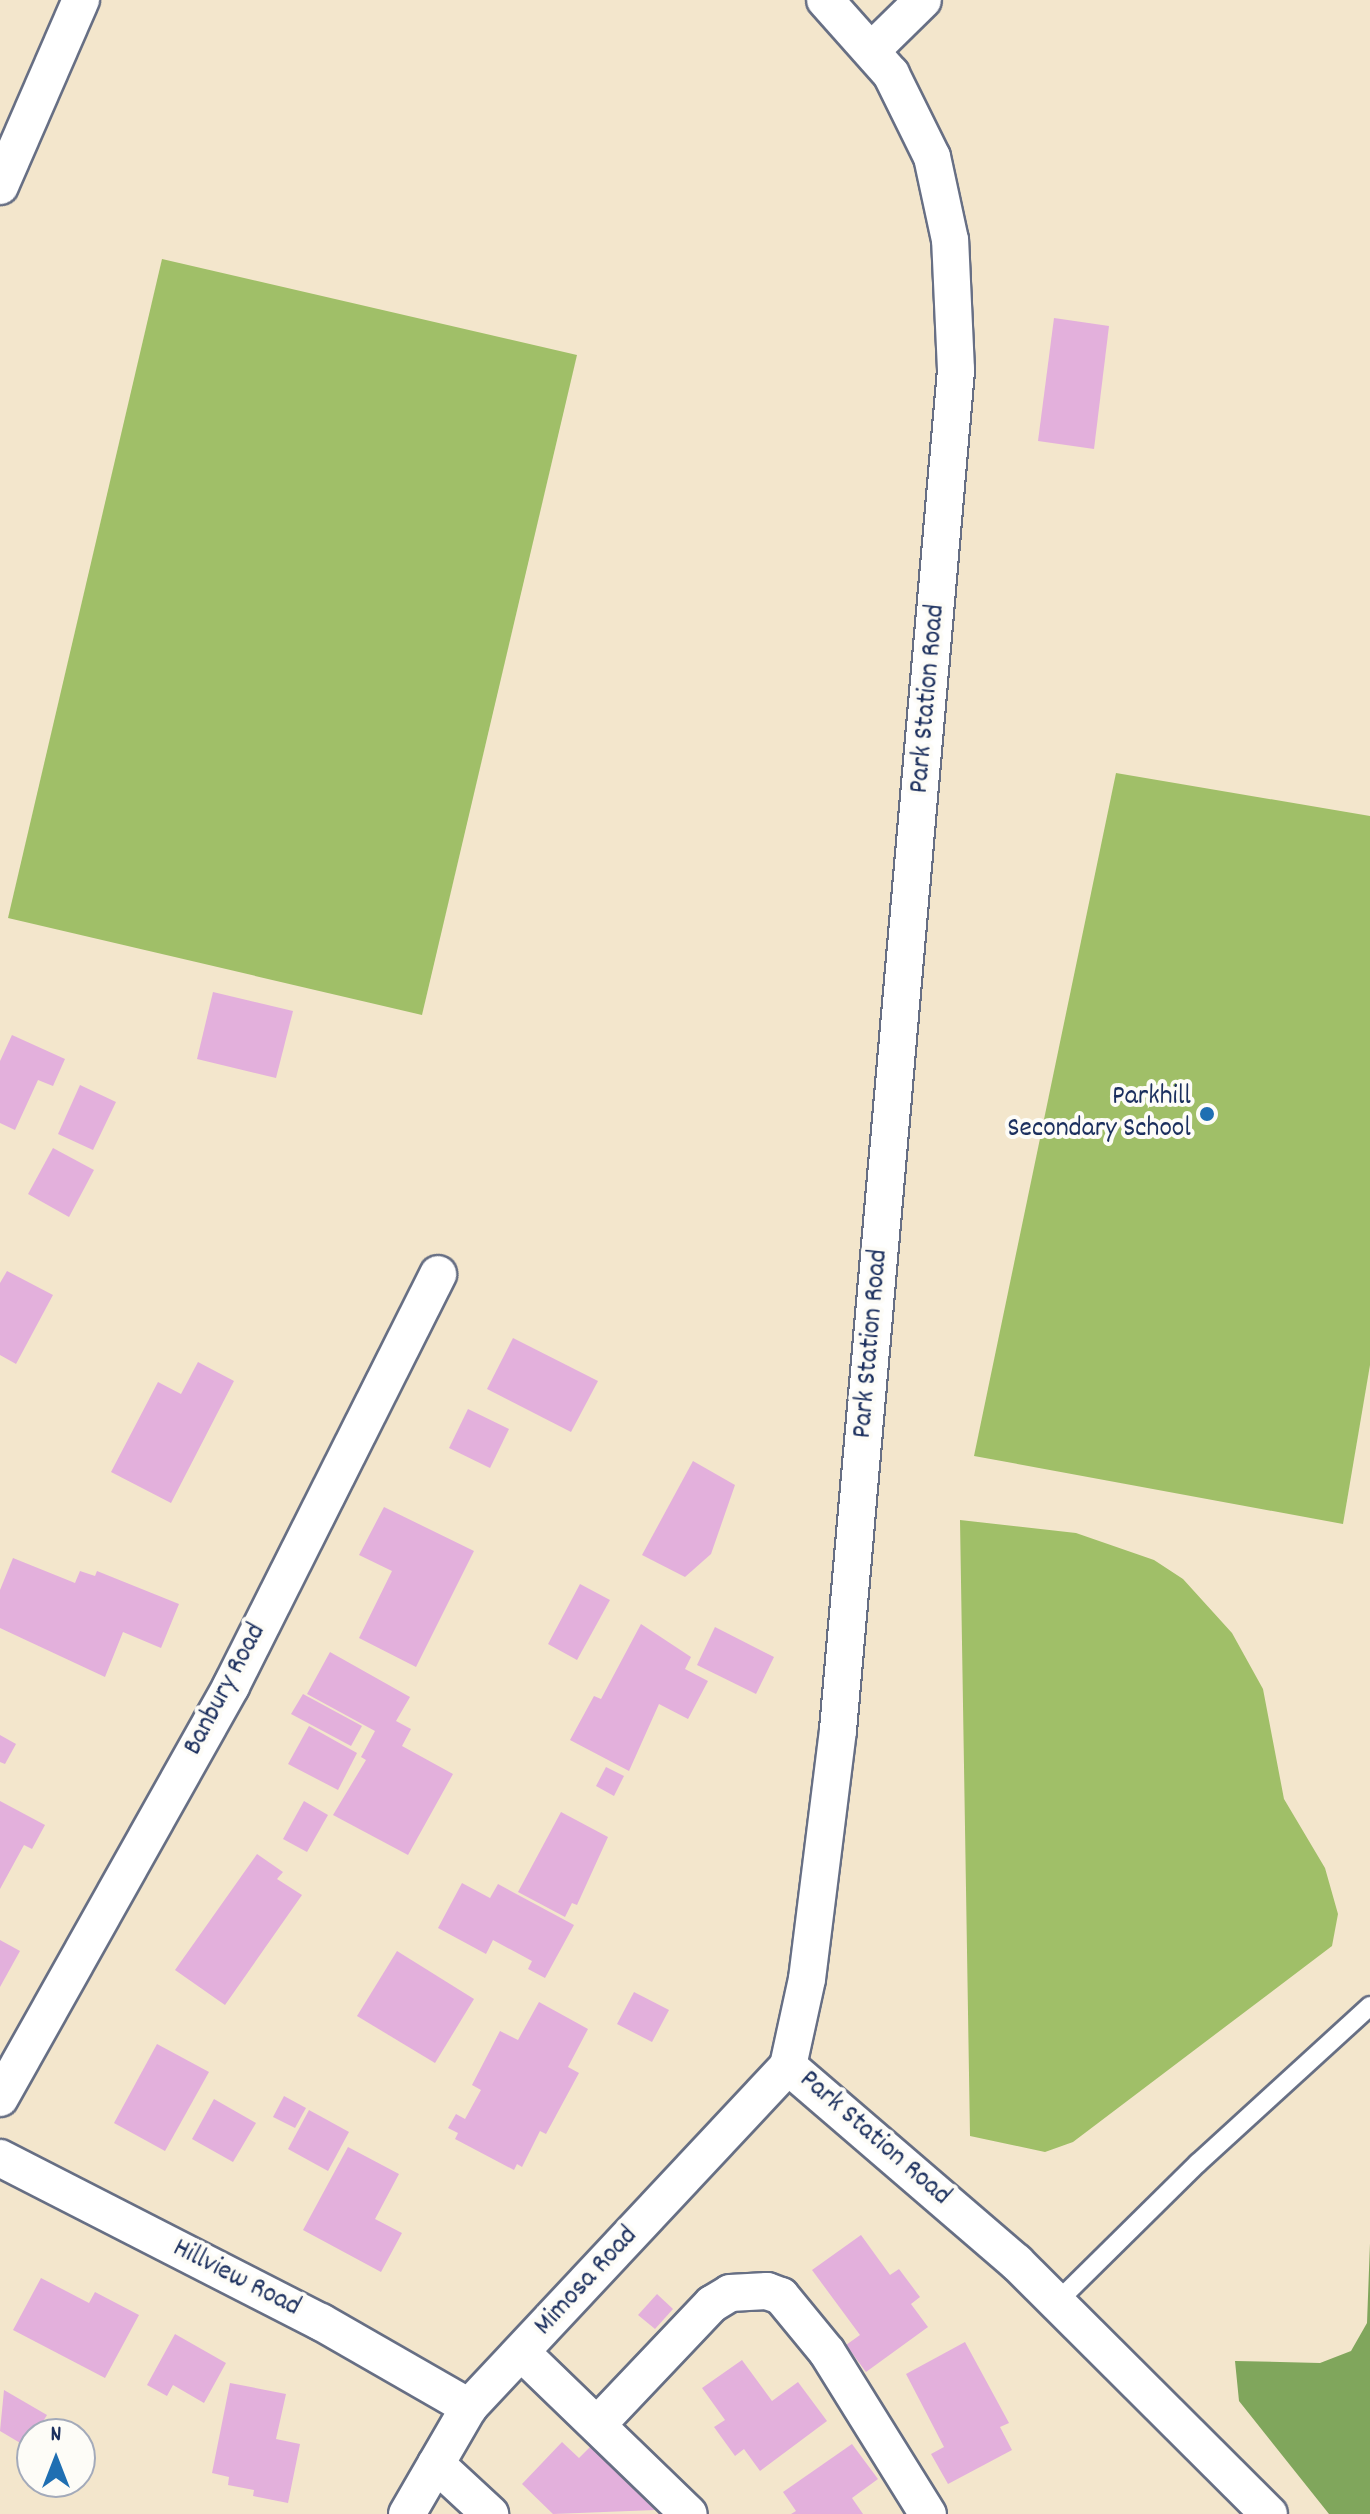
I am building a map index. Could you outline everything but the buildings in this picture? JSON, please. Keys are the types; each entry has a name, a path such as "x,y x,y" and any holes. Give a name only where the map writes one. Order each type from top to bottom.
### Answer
{"street":[{"path":"0,186 81,0"},
{"name":"Park Station Road","path":"825,0 891,74 932,157 950,240 956,370 838,1730 807,1979 788,2066 1057,2302 1269,2514"},
{"path":"872,50 923,0"},
{"name":"Banbury Road","path":"0,2098 231,1686 438,1274"},
{"name":"Mimosa Road","path":"407,2514 469,2407 788,2066"},
{"name":"Hillview Road","path":"0,2158 321,2322 469,2407"},
{"path":"597,2425 712,2304 730,2293 767,2291 781,2296 827,2352 928,2514"},
{"path":"521,2352 689,2514"},
{"path":"436,2464 490,2514"}],"lane":[{"path":"1057,2302 1198,2163 1370,2006"}],"green space":[{"path":"162,259 577,355 422,1015 8,918"},
{"path":"1116,773 1370,816 1370,1365 1343,1524 974,1456"},
{"path":"960,1520 1076,1533 1154,1560 1183,1579 1232,1633 1263,1689 1284,1799 1325,1868 1338,1914 1332,1946 1073,2142 1045,2152 970,2136"},
{"path":"1370,2243 1370,2514 1329,2514 1239,2401 1235,2361 1320,2363 1351,2351 1367,2323"}],"place":[{"name":"Parkhill Secondary School","path":"1207,1114"}]}
